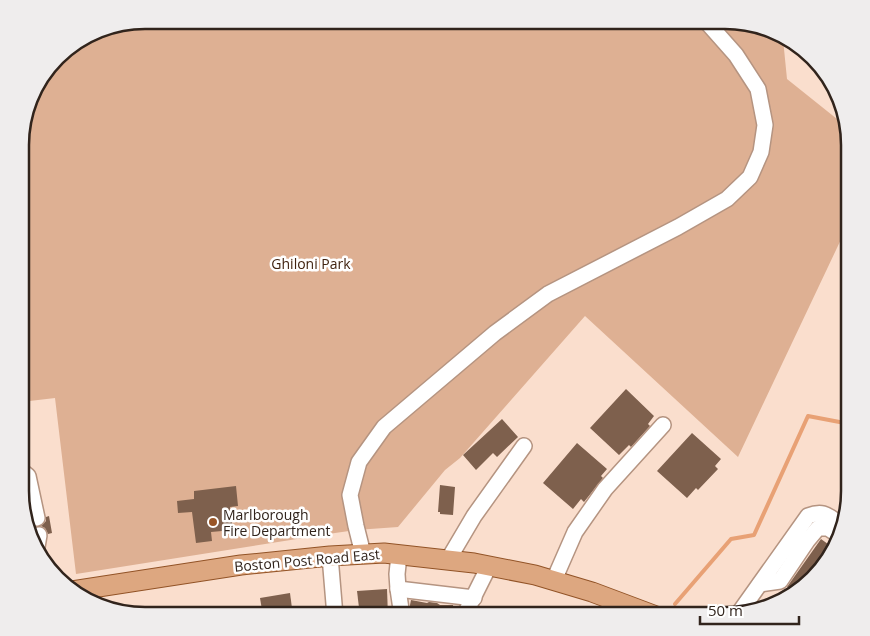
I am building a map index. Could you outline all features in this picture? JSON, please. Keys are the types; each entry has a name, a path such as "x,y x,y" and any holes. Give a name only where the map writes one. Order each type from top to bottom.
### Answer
{"main road":[{"name":"Boston Post Road East","path":"83,589 242,565 330,556 384,554 489,566 554,580 592,592 611,607"}],"lane":[{"path":"363,554 350,495 359,462 384,427 494,333 548,294 678,227 727,199 750,177 761,152 765,125 758,88 736,56 713,29"},
{"path":"554,580 575,532 605,490 663,426"},
{"path":"448,560 474,516 524,446"},
{"path":"29,481 37,518"},
{"path":"744,606 808,516 816,513 823,514 837,522"},
{"path":"760,584 780,581 818,528 828,528 834,532"},
{"path":"399,555 397,574 401,607"},
{"path":"330,556 333,607"},
{"path":"469,607 489,566"},
{"path":"398,589 474,598"}],"green space":[{"name":"Ghiloni Park","path":"144,29 733,29 755,33 784,44 787,79 839,120 841,137 841,239 738,457 585,316 460,458 445,470 398,527 335,533 76,574 55,398 29,401 29,144 31,122 44,87 57,68 80,48 107,35"}],"building":[{"path":"626,389 654,416 648,424 650,426 631,447 629,445 619,455 590,428"},
{"path":"502,419 518,437 497,457 493,453 476,470 463,455"},
{"path":"692,433 721,459 715,466 718,469 698,490 696,488 687,498 657,471"},
{"path":"577,443 607,469 601,476 603,478 584,502 581,499 573,509 543,483"},
{"path":"440,485 455,487 453,515 440,514 438,512"},
{"name":"Marlborough Fire Department","path":"236,486 238,506 230,507 233,530 211,532 212,541 196,543 192,512 178,513 177,501 194,499 194,491"},
{"path":"49,516 52,533 48,534 45,528 41,526 46,521 46,517"},
{"path":"821,539 828,544 817,562 807,573 790,588 787,587"},
{"path":"387,589 388,607 359,607 357,591"},
{"path":"290,593 292,607 262,607 260,598"},
{"path":"411,600 440,605 453,605 453,607 410,607"}],"waterway":[{"path":"675,604 731,539 754,535 808,416 841,422"}],"place":[{"name":"Marlborough Fire Department","path":"213,522"}]}
